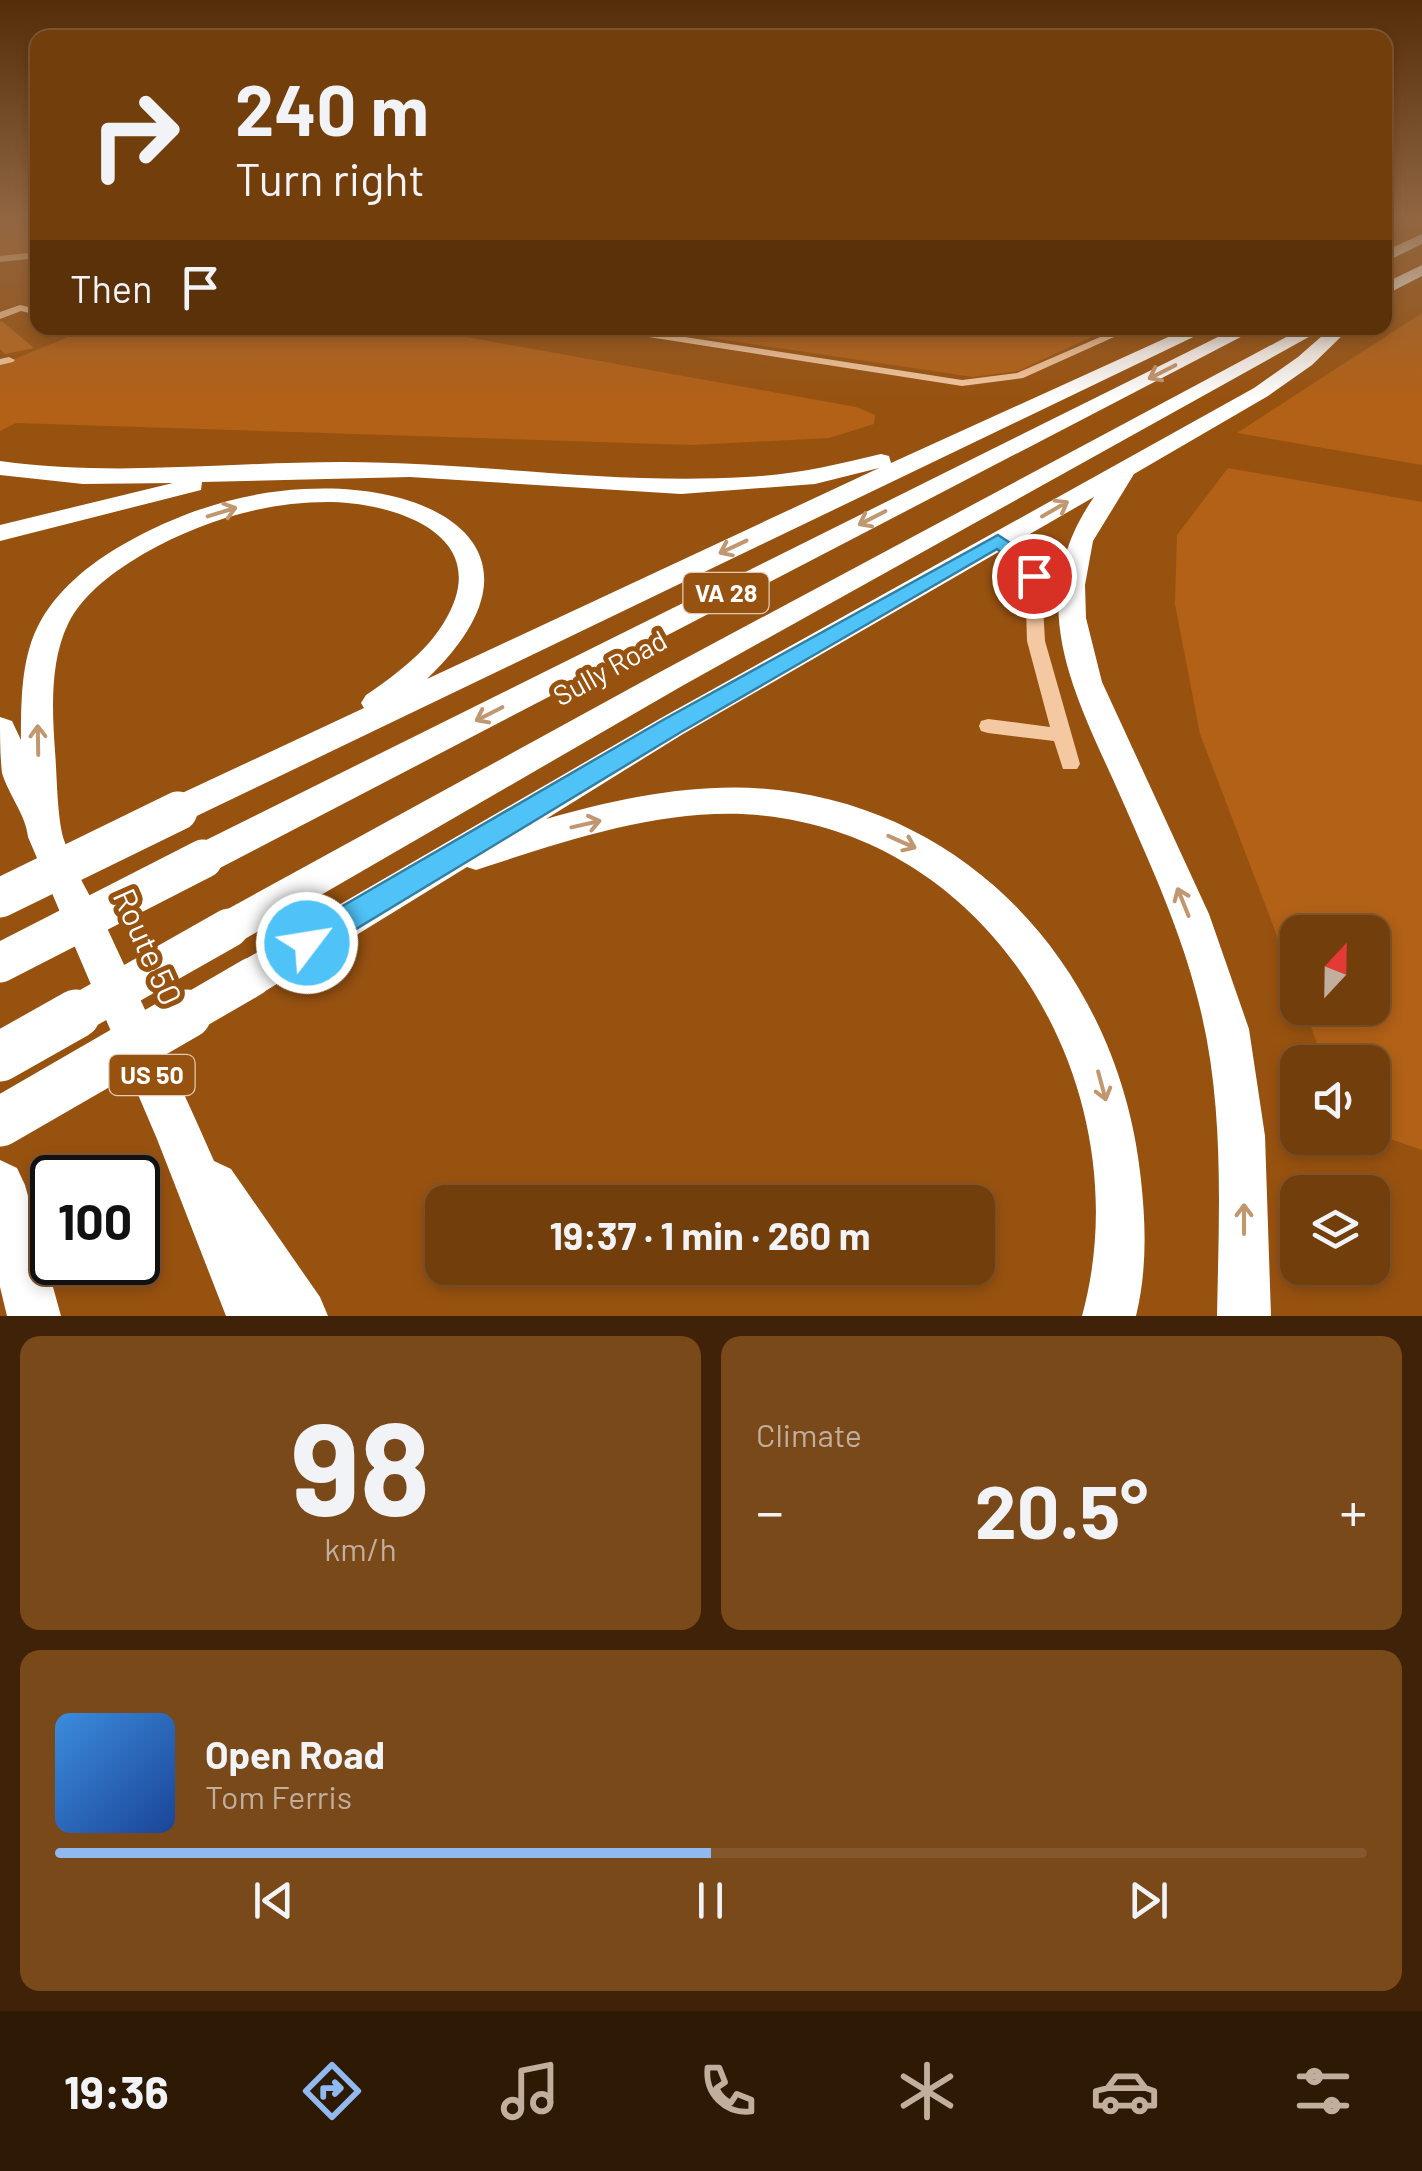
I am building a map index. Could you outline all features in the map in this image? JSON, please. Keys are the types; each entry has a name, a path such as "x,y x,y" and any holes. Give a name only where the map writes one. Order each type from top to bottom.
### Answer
{"highway":[{"path":"0,898 178,810 1188,335"},
{"name":"Sully Road","path":"0,963 1234,335"},
{"name":"Sully Road","path":"0,1056 705,660 1303,335"},
{"path":"0,1122 252,977 672,726 1264,390 1333,335"},
{"path":"0,468 114,475 345,469 658,486 755,483 836,474 980,431"},
{"path":"0,533 189,486 345,469"},
{"path":"1125,469 1085,530 1078,550 1072,617 1086,684 1176,886 1210,970 1227,1029 1238,1092 1244,1198 1244,1316"},
{"path":"46,837 38,703 47,638 69,602 106,566 156,537 214,514 287,498 360,496 430,516 444,524 464,548 472,577 470,594 452,633 393,692 324,741"},
{"name":"Route 50","path":"0,729 178,1133 253,1316"},
{"path":"334,926 477,854 667,806 725,801 781,804 836,816 912,846 965,880 1026,940 1062,990 1090,1047 1109,1112 1119,1182 1119,1259 1108,1316"},
{"path":"178,1133 301,1316"},
{"path":"4,1201 12,1316"},
{"path":"4,1201 34,1316"}],"lane":[{"path":"0,316 20,308 30,310"},
{"path":"652,335 962,383 1020,376 1113,335"},
{"path":"998,541 1034,572 1036,641 1070,764"},
{"path":"988,726 1061,735"}],"shaded area":[{"path":"1422,313 1422,465 1237,433 1392,335"},
{"path":"73,335 455,335 856,407 875,415 874,424 829,438 691,445 16,423 0,431 0,365"},
{"path":"691,335 1096,335 1018,371 973,377"},
{"path":"1228,468 1422,502 1422,1150 1390,1139 1390,1045 1318,1045 1310,1025 1390,1025 1390,915 1280,915 1280,943 1200,734 1175,604 1177,535"}],"building":[{"path":"0,322 34,348 5,354 0,349"}],"route":[{"path":"307,943 672,726 998,541 1028,564 1034,576"}]}
